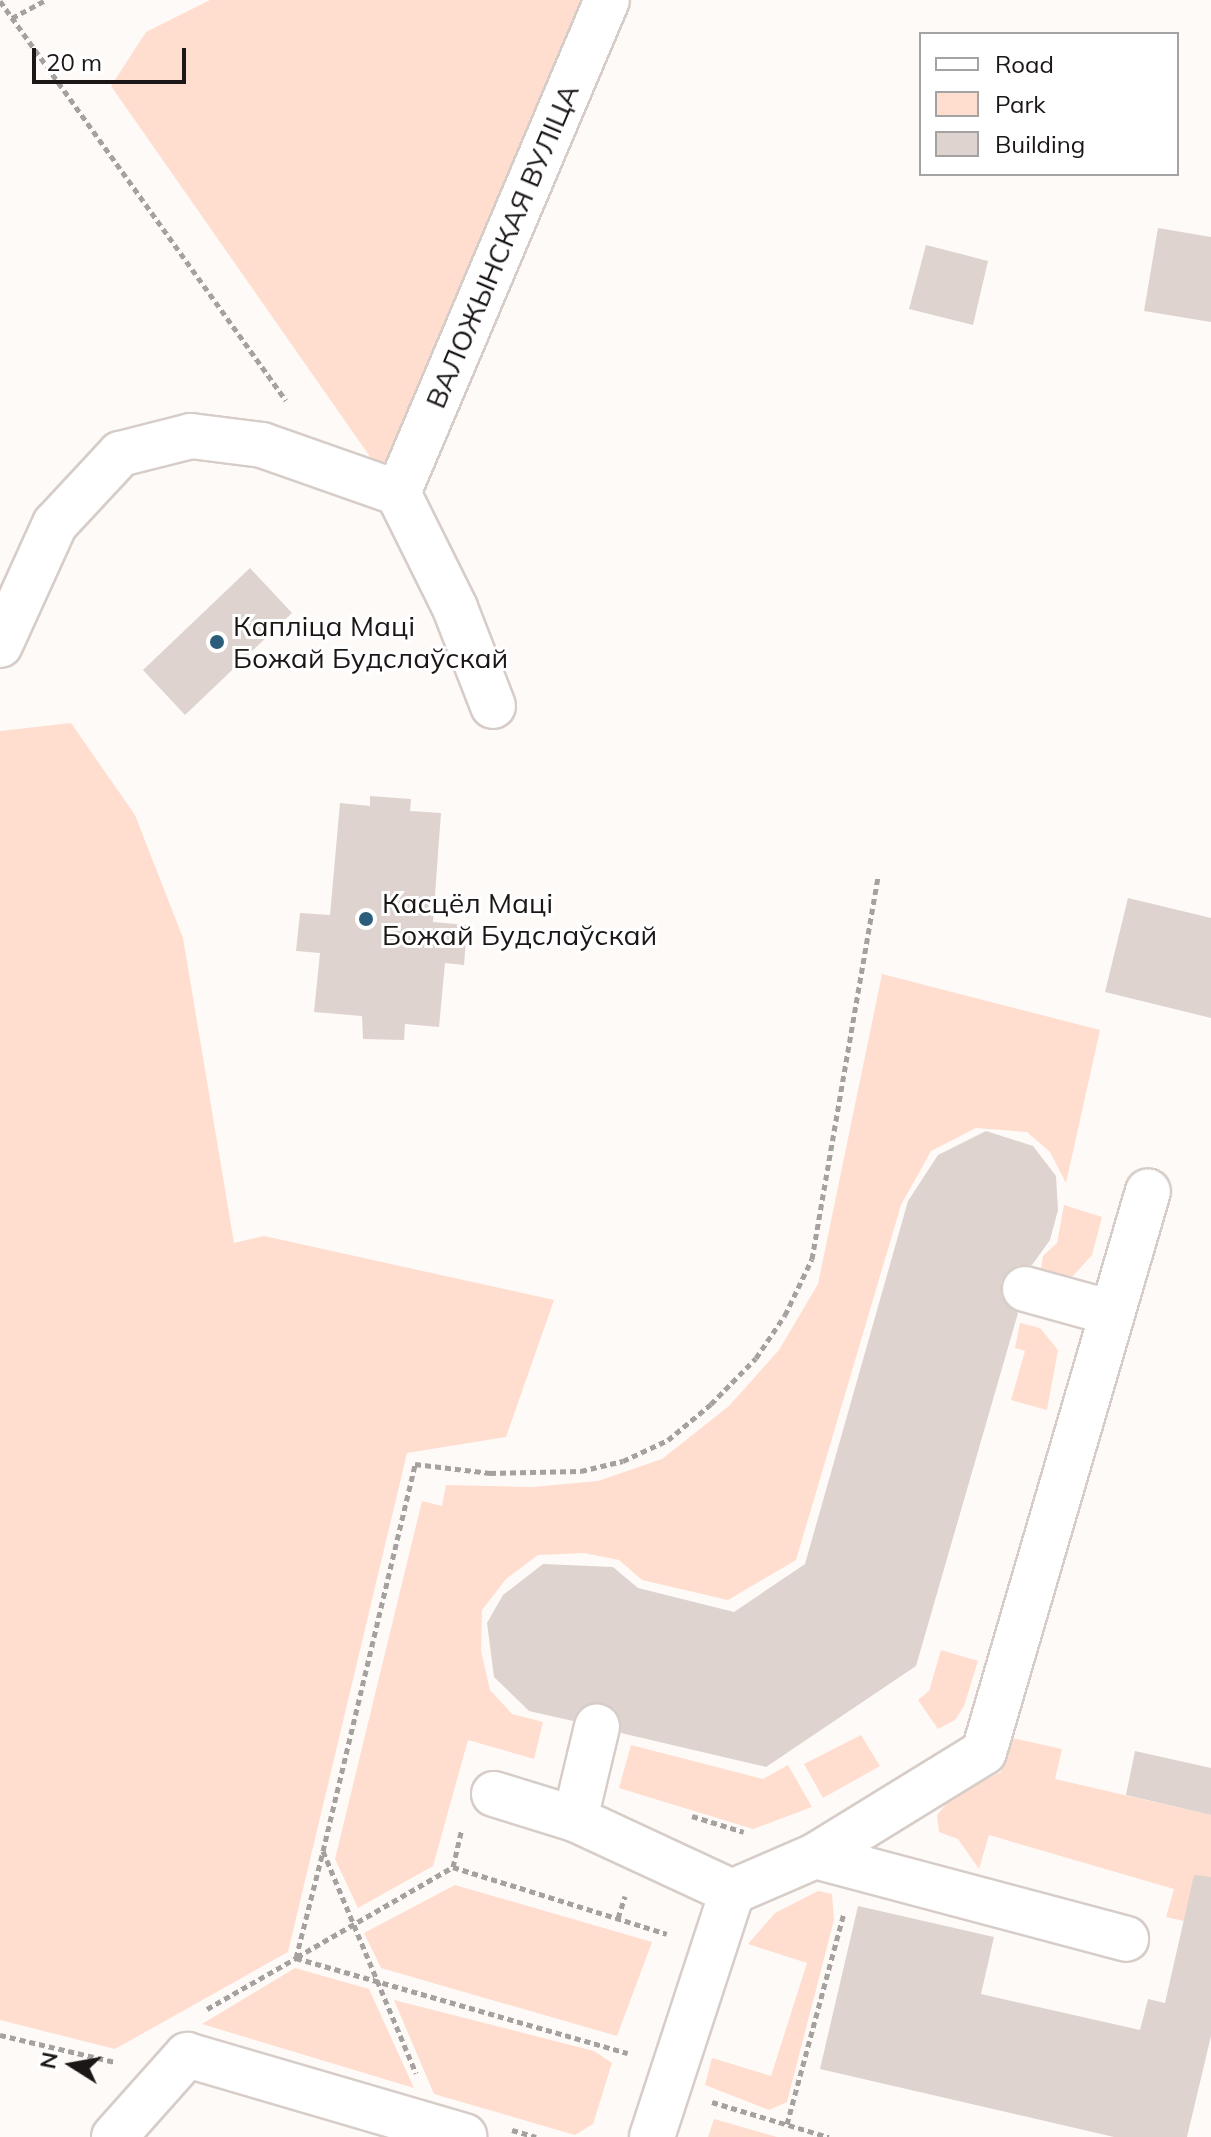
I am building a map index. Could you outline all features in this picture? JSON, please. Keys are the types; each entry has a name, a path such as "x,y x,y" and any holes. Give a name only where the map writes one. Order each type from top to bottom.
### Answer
{"street":[{"name":"ВАЛОЖЫНСКАЯ ВУЛІЦА","path":"398,493 607,0"},
{"path":"0,645 55,524 120,454 191,436 262,445 398,493 455,608 493,706"},
{"path":"494,1794 575,1819 732,1892 815,1856 984,1752 1148,1191"},
{"path":"1025,1289 1112,1313"},
{"path":"575,1819 597,1727"},
{"path":"815,1856 1126,1939"},
{"path":"652,2137 732,1892"},
{"path":"114,2137 187,2055 465,2137"}],"path":[{"path":"12,18 46,0"},
{"path":"0,1 290,405"},
{"path":"296,1958 415,1464 505,1472 581,1471 623,1461 668,1440 711,1404 756,1358 785,1315 812,1259 878,878"},
{"path":"684,1814 756,1836"},
{"path":"201,2013 453,1867 463,1824"},
{"path":"323,1851 418,2079"},
{"path":"453,1867 668,1933 663,1948"},
{"path":"787,2124 847,1904"},
{"path":"296,1958 629,2053"},
{"path":"0,2035 114,2063 126,2056"},
{"path":"624,2067 634,2038"},
{"path":"703,2099 829,2137"}],"green space":[{"path":"210,0 588,0 450,430 380,471 111,86 146,32"},
{"path":"71,723 135,815 183,938 234,1243 264,1236 554,1300 506,1437 407,1453 288,1952 115,2049 0,2020 0,731"},
{"path":"882,974 1100,1030 1066,1183 1050,1152 1027,1132 976,1128 931,1151 901,1205 796,1560 728,1600 642,1580 619,1560 584,1553 538,1555 506,1579 482,1610 481,1651 490,1690 512,1714 543,1722 534,1759 468,1740 433,1866 358,1908 335,1859 422,1501 442,1506 446,1485 532,1487 598,1481 662,1459 729,1406 779,1350 818,1284"},
{"path":"1064,1205 1102,1217 1092,1255 1073,1276 1040,1276 1043,1256 1057,1243"},
{"path":"1020,1323 1040,1328 1058,1350 1047,1410 1011,1400 1025,1351 1015,1348"},
{"path":"941,1650 978,1661 964,1706 955,1720 938,1729 918,1700 929,1691"},
{"path":"861,1735 880,1766 823,1798 804,1764"},
{"path":"1008,1737 1062,1749 1055,1779 1211,1815 1211,1927 1166,1917 1174,1889 989,1835 979,1869 958,1839 939,1832 937,1815 952,1797 1001,1772"},
{"path":"631,1745 763,1779 788,1765 812,1807 753,1829 619,1788"},
{"path":"455,1885 652,1942 617,2036 381,1968 364,1933"},
{"path":"818,1891 832,1894 834,1920 787,2102 769,2110 705,2085 712,2058 771,2076 807,1963 748,1944 775,1913"},
{"path":"295,1968 369,1989 414,2088 202,2024"},
{"path":"394,2000 594,2051 612,2063 593,2124 575,2135 434,2094"},
{"path":"714,2119 777,2137 708,2137"}],"building":[{"path":"1158,228 1211,237 1211,322 1144,311"},
{"path":"926,245 988,261 973,325 909,309"},
{"name":"Капліца Маці Божай Будслаўскай","path":"250,568 292,613 185,715 143,670"},
{"name":"Касцёл Маці Божай Будслаўскай","path":"370,796 411,799 410,811 441,813 433,922 467,925 464,965 445,963 439,1027 405,1024 404,1040 363,1039 362,1016 314,1012 320,953 296,951 300,913 330,915 340,803 370,806"},
{"path":"1128,898 1211,918 1211,1018 1105,992"},
{"path":"986,1131 1033,1146 1056,1176 1058,1210 1050,1240 1032,1265 1018,1265 1001,1282 1001,1296 1018,1313 916,1666 766,1767 621,1733 615,1709 602,1703 579,1709 573,1721 529,1711 494,1677 487,1623 503,1595 543,1564 613,1567 638,1588 734,1612 805,1564 908,1201 938,1155"},
{"path":"1135,1751 1211,1768 1211,1815 1126,1795"},
{"path":"1194,1875 1211,1877 1211,2036 1187,2137 1114,2137 820,2069 858,1906 994,1937 981,1994 1140,2030 1148,1999 1165,2003"}],"place":[{"name":"Капліца Маці Божай Будслаўскай","path":"217,642"},
{"name":"Касцёл Маці Божай Будслаўскай","path":"366,919"}]}
